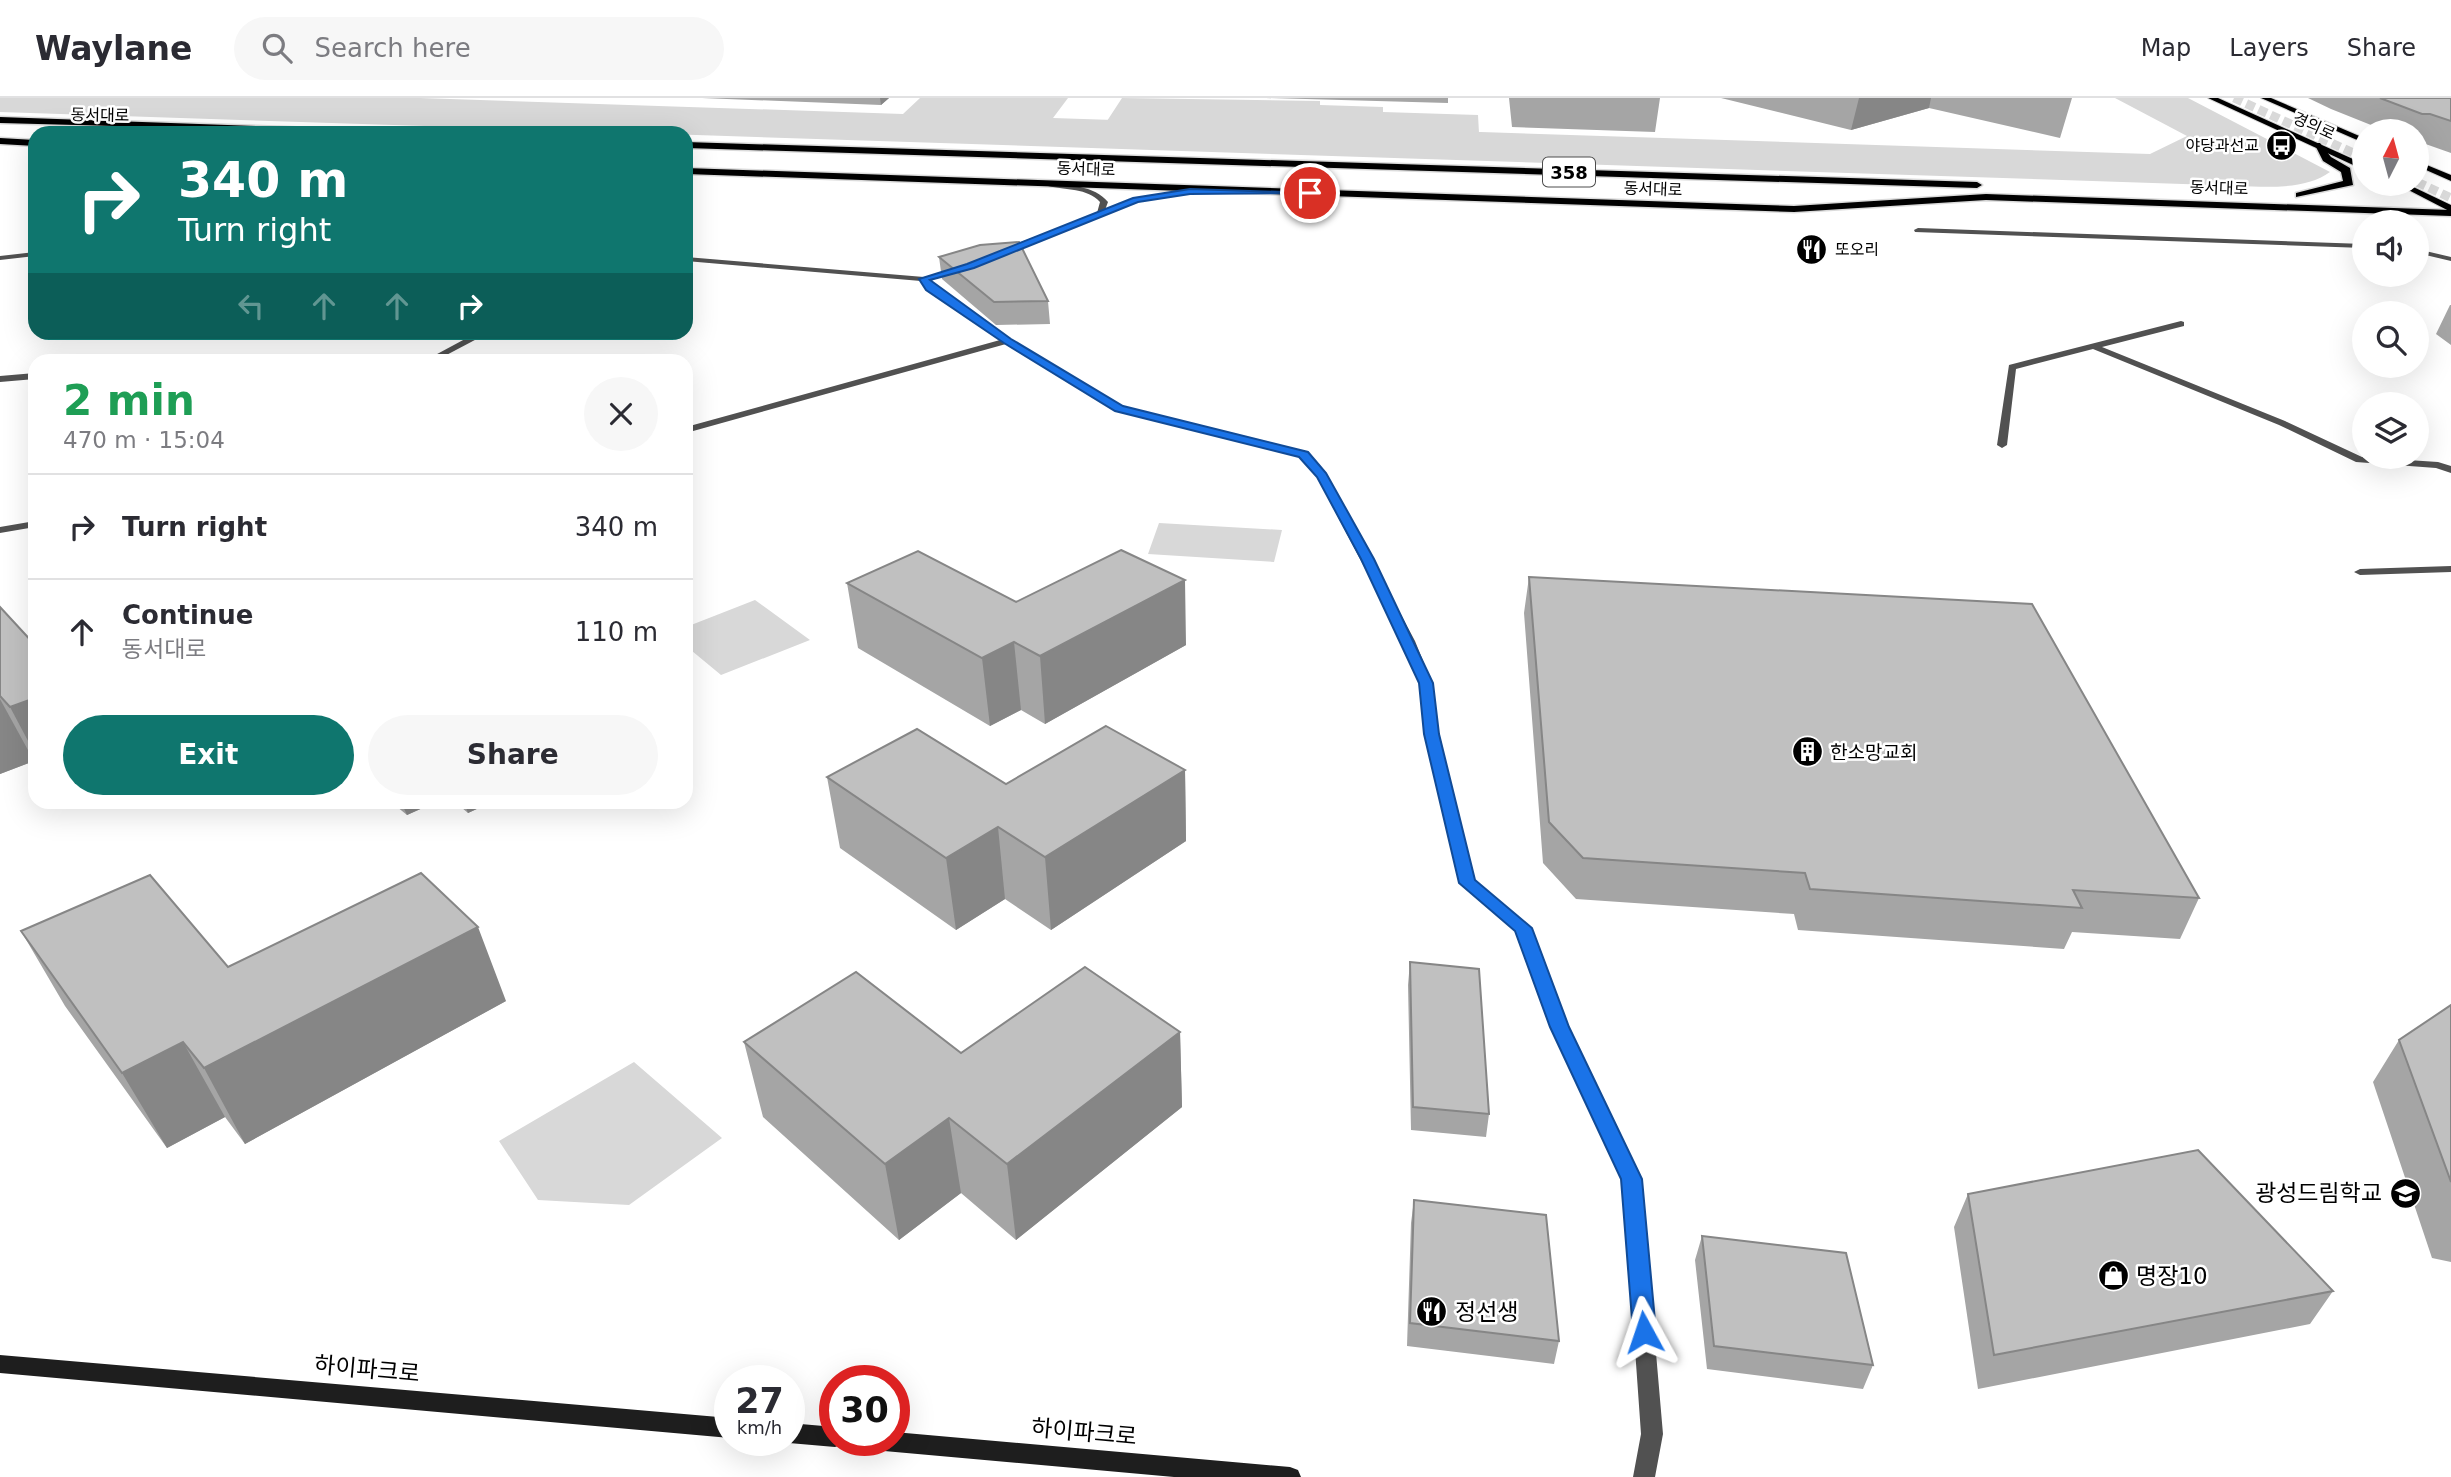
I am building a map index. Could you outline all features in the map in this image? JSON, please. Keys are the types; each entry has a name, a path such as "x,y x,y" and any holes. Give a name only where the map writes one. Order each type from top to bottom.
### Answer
{"highway":[{"path":"0,120 171,126"},
{"name":"동서대로","path":"0,128 28,129"},
{"path":"0,141 28,143"},
{"name":"동서대로","path":"693,145 2340,197"},
{"path":"2300,195 2349,183 2346,170 2327,159 2317,145"},
{"path":"0,150 28,151"},
{"name":"동서대로","path":"693,171 1794,209 1986,197 2451,211"},
{"path":"1604,173 1671,178 1701,184 1712,191 1707,200 1683,203 1608,203"},
{"path":"2406,198 2451,200"},
{"path":"2349,208 2451,225"}],"main road":[{"name":"경의로","path":"2212,98 2352,161"},
{"name":"경의로","path":"2265,98 2352,136"},
{"path":"2429,161 2451,170"},
{"path":"2429,168 2451,178"},
{"path":"2427,196 2451,211"}],"street":[{"path":"1014,183 1062,186 1098,195 1104,202 1100,212"},
{"path":"994,256 1100,212 1154,195 1229,190"},
{"path":"1917,230 2352,246"},
{"path":"2429,254 2451,259"},
{"path":"0,258 28,255"},
{"path":"0,264 14,258"},
{"path":"693,260 924,279 970,266"},
{"path":"924,279 930,288 1007,341 1119,408 1304,454 1329,487 1409,641 1426,683 1431,734 1467,883 1523,928 1559,1027 1632,1179 1652,1434 1644,1477"},
{"path":"2002,445 2012,367 2181,324"},
{"path":"442,354 470,340"},
{"path":"693,428 1007,341"},
{"path":"2095,346 2282,424 2360,460 2438,465 2451,470"},
{"path":"0,380 28,377"},
{"path":"0,530 28,525"},
{"path":"2360,572 2451,569"},
{"name":"하이파크로","path":"0,1364 714,1427"},
{"name":"하이파크로","path":"910,1443 1279,1476"}],"shaded area":[{"path":"0,98 420,98 903,114 920,98 1068,98 1053,118 2150,154 2187,136 2115,98 2188,98 2330,172 2304,183 2257,187 693,135 693,126 421,126 0,112"},
{"path":"1122,98 1320,101 1320,105 1383,107 1383,112 1478,115 1479,133 1107,121"},
{"path":"1159,523 1282,530 1274,562 1148,554"},
{"path":"755,600 810,640 721,675 693,652 693,624"},
{"path":"634,1062 722,1138 629,1205 538,1200 499,1141"}],"building":[{"path":"2380,98 2451,98 2451,121 2422,114"},
{"path":"1019,242 1048,301 994,302 939,257 980,245"},
{"path":"1121,550 1185,580 1040,656 1014,642 982,658 847,583 918,551 1016,602"},
{"name":"한소망교회","path":"1529,577 2032,604 2199,898 2073,890 2082,908 1810,889 1805,873 1583,858 1549,822"},
{"path":"0,607 28,637 28,701 10,707 0,696"},
{"path":"1106,726 1185,770 1045,857 998,827 946,858 827,777 917,729 1006,784"},
{"path":"421,873 478,927 204,1068 183,1042 122,1073 21,931 150,875 228,967"},
{"path":"1410,962 1479,969 1489,1114 1413,1107"},
{"path":"1085,967 1180,1032 1007,1164 949,1118 885,1164 744,1042 856,972 961,1053"},
{"path":"2451,1005 2451,1182 2399,1040"},
{"name":"명장10","path":"2198,1150 2333,1291 1994,1355 1968,1194"},
{"path":"1414,1200 1546,1215 1559,1341 1410,1323"},
{"path":"1702,1236 1846,1253 1873,1365 1714,1346"}],"tunnel":[{"path":"2234,98 2352,152"},
{"path":"2429,188 2451,198"}],"place":[{"name":"야당과선교","path":"2282,145"},
{"name":"또오리","path":"1812,249"},
{"name":"한소망교회","path":"1807,752"},
{"name":"광성드림학교","path":"2405,1193"},
{"name":"명장10","path":"2113,1276"},
{"name":"정선생","path":"1432,1312"}],"route":[{"path":"1310,193 1229,190 1154,195 1100,212 970,266 924,279 930,288 1007,341 1119,408 1304,454 1322,476 1368,559 1409,641 1426,683 1431,734 1467,883 1523,928 1559,1027 1632,1179 1644,1332"}]}
